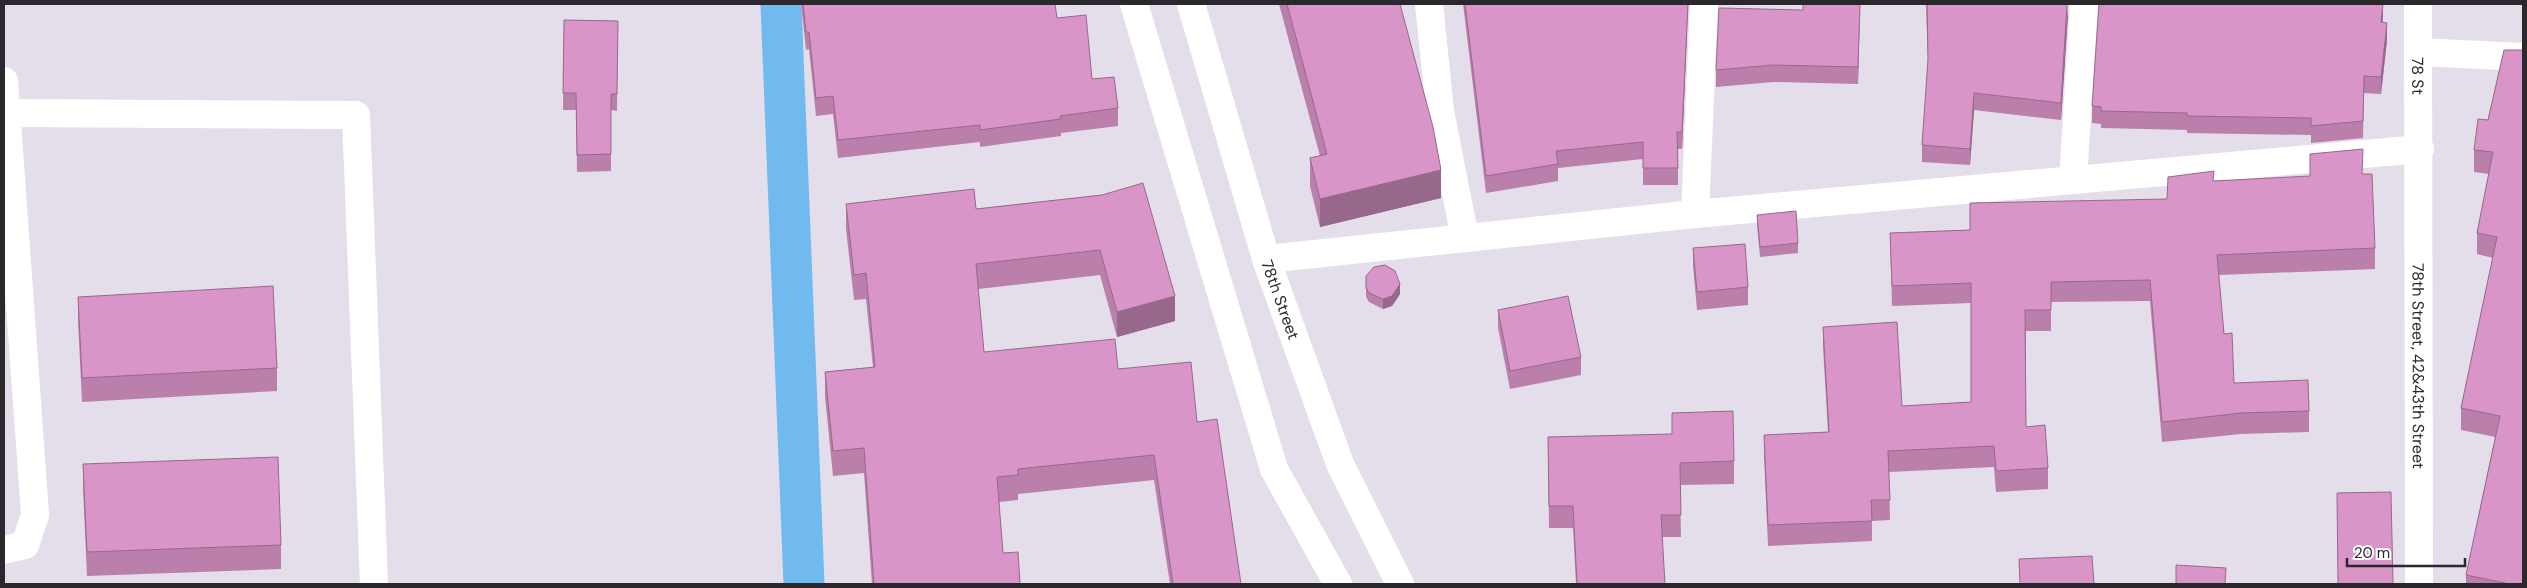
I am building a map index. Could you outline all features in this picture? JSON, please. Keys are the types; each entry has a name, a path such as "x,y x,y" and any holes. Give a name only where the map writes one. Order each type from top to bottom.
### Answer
{"street":[{"path":"1134,4 1274,469 1338,584"},
{"name":"78th Street","path":"1191,4 1266,259 1340,464 1400,584"},
{"path":"1429,4 1440,111 1465,238"},
{"path":"1695,214 1704,4"},
{"path":"2073,180 2084,4"},
{"name":"78 St","path":"2418,4 2420,148"},
{"path":"2419,52 2523,57"},
{"path":"4,81 35,515 25,545 4,550"},
{"path":"6,113 356,115 374,584"},
{"path":"1266,259 1695,214 2420,148"},
{"name":"78th Street, 42&43th Street","path":"2419,584 2420,148"}],"building":[{"path":"803,4 1055,4 1057,18 1086,15 1092,79 1114,77 1118,108 1060,116 1061,119 980,130 980,125 838,140 833,96 816,98 809,32 806,32"},
{"path":"1287,4 1400,4 1433,127 1441,170 1320,199 1310,158 1327,154"},
{"path":"1465,4 1688,4 1682,132 1677,132 1678,168 1643,168 1643,142 1556,151 1558,164 1486,176"},
{"path":"1803,4 1860,4 1858,67 1773,65 1716,70 1719,8 1803,10"},
{"path":"1927,4 2067,4 2061,103 1974,93 1970,149 1922,145 1928,59"},
{"path":"2099,4 2383,4 2381,22 2387,23 2381,77 2364,76 2363,121 2311,126 2311,118 2187,116 2187,113 2101,111 2101,107 2092,106"},
{"path":"564,20 618,21 617,94 611,94 611,154 577,155 576,93 563,93"},
{"path":"2504,50 2523,50 2523,584 2510,584 2466,575 2500,416 2461,408 2497,237 2477,233 2493,152 2474,150 2478,119 2488,120"},
{"path":"2363,149 2362,174 2372,174 2375,248 2217,255 2224,334 2232,333 2234,383 2308,380 2309,411 2241,413 2162,422 2150,280 2051,282 2051,310 2025,310 2026,427 2045,425 2048,468 1996,471 1994,446 1888,451 1890,500 1871,500 1872,521 1768,525 1764,435 1829,432 1823,327 1897,322 1902,406 1971,402 1971,283 1892,286 1890,233 1970,230 1970,203 2167,199 2168,177 2214,171 2213,181 2310,176 2310,154"},
{"path":"1143,183 1175,296 1117,312 1100,250 976,264 984,352 1115,339 1118,369 1191,362 1197,422 1217,419 1241,584 1173,584 1154,455 1018,469 1018,475 997,477 1003,553 1018,552 1020,584 874,584 864,448 833,451 825,372 875,367 866,273 854,275 846,204 974,189 976,209 1102,195"},
{"path":"1796,211 1798,243 1760,247 1757,215"},
{"path":"1745,244 1748,287 1697,292 1693,248"},
{"path":"1385,265 1395,271 1400,284 1392,296 1383,299 1369,293 1366,288 1366,276 1374,267"},
{"path":"273,286 277,368 82,378 78,297"},
{"path":"1568,296 1581,357 1510,371 1498,310"},
{"path":"1733,411 1734,461 1680,463 1681,515 1661,515 1665,584 1577,584 1573,506 1549,506 1548,437 1672,434 1672,413"},
{"path":"278,457 281,545 87,552 83,464"},
{"path":"2391,492 2393,584 2338,584 2337,493"},
{"path":"2092,556 2094,584 2020,584 2019,559"},
{"path":"2176,565 2226,568 2225,584 2176,584"}],"waterway":[{"path":"781,4 804,584"}]}
